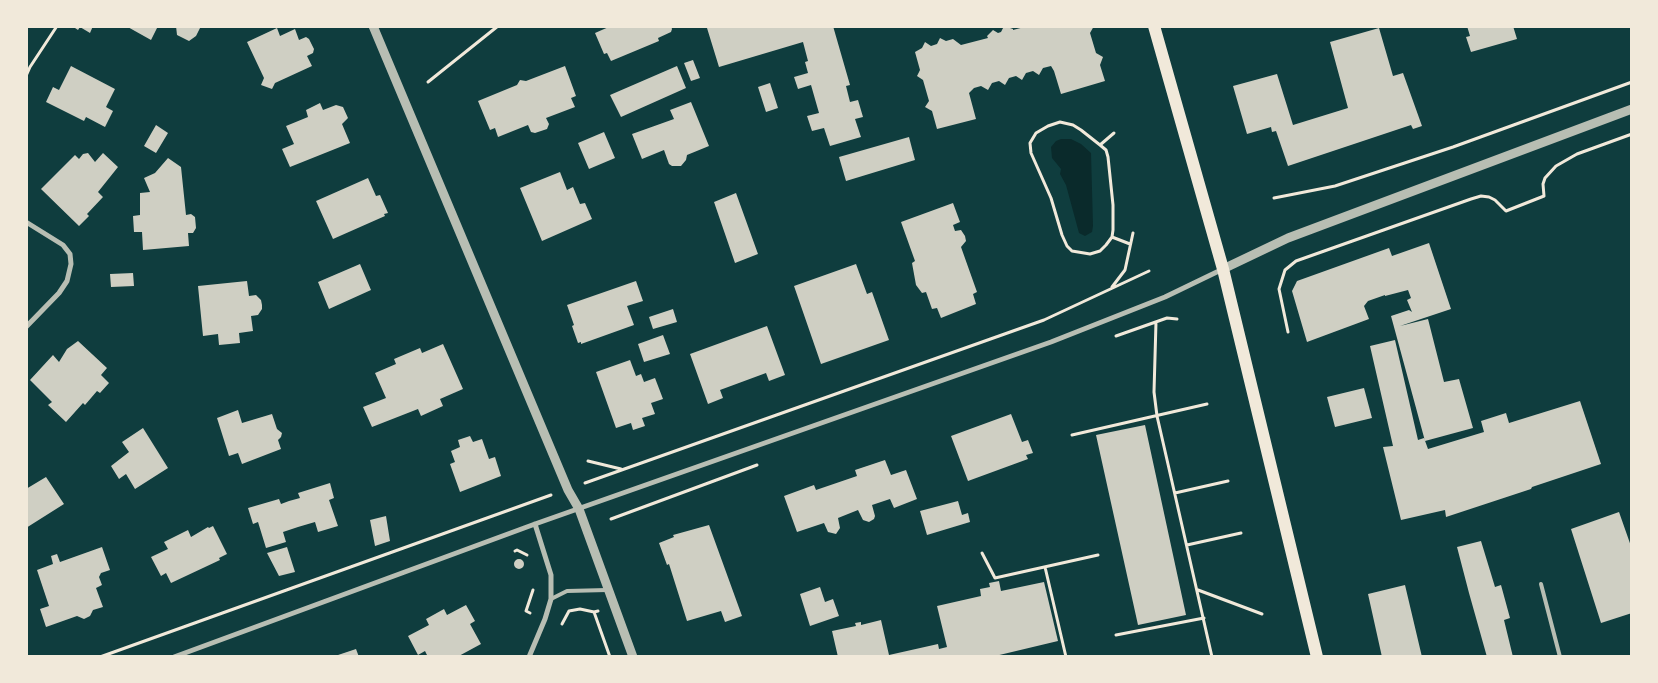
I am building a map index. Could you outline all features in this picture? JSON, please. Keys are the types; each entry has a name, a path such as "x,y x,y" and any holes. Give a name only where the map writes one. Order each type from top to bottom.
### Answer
{"main road":[{"path":"1154,26 1224,269 1317,657"}],"street":[{"path":"373,26 568,490 579,508 633,657"},
{"path":"174,657 579,508 1051,342 1165,297 1288,238 1632,109"},
{"path":"26,222 64,245 70,254 71,264 66,281 59,293 26,327"},
{"path":"529,657 545,619 551,598 552,575 536,524"}],"lane":[{"path":"1541,584 1560,657"},
{"path":"551,598 567,591 609,590"}],"path":[{"path":"26,76 57,26"},
{"path":"428,82 498,26"},
{"path":"1274,198 1335,186 1453,147 1632,82"},
{"path":"1060,122 1073,125 1100,144 1106,150 1108,156 1113,205 1112,237 1106,246 1090,254 1072,251 1067,246 1062,235 1051,198 1034,160 1030,144 1036,133 1060,122"},
{"path":"1100,144 1114,133"},
{"path":"1288,332 1279,290 1285,270 1296,262 1481,196 1495,200 1506,210 1544,196 1543,184 1545,178 1556,166 1577,154 1632,134"},
{"path":"1111,289 1125,270 1133,233"},
{"path":"1112,237 1130,244"},
{"path":"100,657 1044,320 1150,271"},
{"path":"1177,319 1167,318 1156,322 1154,392 1212,657"},
{"path":"1072,436 1207,404"},
{"path":"588,460 622,470"},
{"path":"1175,493 1228,481"},
{"path":"1187,545 1241,533"},
{"path":"510,552 517,550 527,555 530,561"},
{"path":"982,553 995,578 1098,555"},
{"path":"1045,567 1066,657"},
{"path":"526,611 534,590 533,582"},
{"path":"1198,590 1262,614"},
{"path":"562,624 569,610 580,609 594,612 610,657"},
{"path":"1116,635 1204,618"}],"water":[{"path":"1071,139 1081,144 1091,153 1093,226 1092,232 1085,236 1079,233 1066,185 1060,174 1061,169 1052,158 1051,147 1056,141"}],"building":[{"path":"72,26 93,26 90,33 80,27 78,30"},
{"path":"126,26 158,26 151,40"},
{"path":"176,26 201,26 196,36 189,41 177,35"},
{"path":"611,26 671,26 672,29 671,32 658,38 659,41 611,61 607,53 604,54 595,33"},
{"path":"712,26 833,26 850,85 846,86 850,102 858,100 863,117 855,119 861,137 830,146 824,128 812,131 807,116 819,113 811,85 798,89 794,77 808,73 805,62 808,61 803,42 719,67 707,28"},
{"path":"1004,26 1013,30 1028,26 1094,26 1090,33 1096,53 1103,57 1100,65 1105,81 1061,94 1051,66 1043,68 1039,75 1033,71 1026,73 1022,80 1016,76 1009,78 1005,85 999,81 992,83 988,90 981,86 974,88 969,93 976,119 937,129 932,111 925,107 929,101 923,80 917,76 920,70 915,52 922,48 925,42 931,46 937,44 940,38 946,41 953,39 961,45 988,38 987,36 993,30 998,33 1001,32"},
{"path":"1467,26 1513,26 1517,39 1471,52 1466,37 1470,36"},
{"path":"277,28 280,36 295,29 299,40 306,37 314,49 313,53 307,56 312,66 275,83 272,89 261,85 264,78 247,42"},
{"path":"1379,28 1393,76 1403,73 1422,126 1413,129 1411,125 1288,166 1276,131 1272,132 1271,127 1247,134 1233,86 1277,74 1293,125 1348,108 1330,42"},
{"path":"693,60 700,78 691,81 684,63"},
{"path":"71,66 115,89 106,107 113,111 105,127 86,117 84,121 46,102 53,87 59,90"},
{"path":"565,66 576,96 571,98 575,107 546,118 549,124 547,129 535,133 531,132 528,125 498,137 495,128 490,130 478,101 517,85 520,80 526,81"},
{"path":"677,66 686,88 621,117 610,95"},
{"path":"770,83 778,108 766,112 758,87"},
{"path":"691,102 709,146 687,155 686,160 681,166 669,164 664,150 642,159 632,134 674,119 670,110"},
{"path":"320,103 323,110 336,105 343,107 348,118 342,124 350,143 290,167 282,149 294,144 286,126 308,117 306,110"},
{"path":"156,125 168,133 156,153 144,146"},
{"path":"604,132 615,158 589,169 578,143"},
{"path":"909,137 915,160 846,181 839,157"},
{"path":"88,153 95,162 103,153 118,167 98,192 103,197 79,226 41,189 75,155 79,159 83,154"},
{"path":"168,158 181,167 186,215 191,214 195,217 196,228 193,233 188,233 189,246 143,250 142,232 134,232 133,216 140,215 140,193 150,192 144,178 155,173"},
{"path":"560,172 567,190 573,187 580,204 585,203 592,219 542,241 520,188"},
{"path":"368,178 376,196 380,195 388,213 333,239 316,201"},
{"path":"736,193 758,254 735,263 714,202"},
{"path":"953,203 960,222 953,225 955,231 961,230 965,236 966,241 961,247 977,292 973,294 976,304 941,318 937,308 932,309 926,292 922,293 916,285 912,263 915,261 901,222"},
{"path":"1429,243 1451,309 1400,326 1428,319 1444,382 1459,379 1473,428 1425,441 1391,316 1409,310 1412,312 1407,300 1411,298 1408,290 1368,301 1364,306 1369,319 1307,342 1292,291 1297,281 1389,248 1392,256"},
{"path":"360,264 371,290 329,309 318,282"},
{"path":"856,264 867,294 872,292 889,340 821,364 794,286"},
{"path":"133,273 134,286 111,287 110,274"},
{"path":"247,281 249,296 256,295 261,300 262,305 258,315 251,316 253,331 239,333 240,343 219,345 218,334 203,336 198,286"},
{"path":"636,281 643,301 627,306 634,325 581,344 581,342 578,343 567,305"},
{"path":"673,309 677,322 653,329 649,317"},
{"path":"767,326 785,375 769,381 766,373 720,390 723,398 708,404 690,354"},
{"path":"663,335 670,354 644,362 638,344"},
{"path":"1395,340 1418,440 1424,438 1428,449 1484,432 1481,421 1506,413 1509,423 1580,401 1601,464 1446,517 1445,510 1401,520 1383,447 1393,446 1370,346"},
{"path":"78,341 107,368 101,375 109,383 100,393 97,391 85,405 83,403 66,422 48,405 52,402 30,380 53,355 59,362 67,349"},
{"path":"443,344 463,389 440,399 443,406 421,416 418,409 372,427 363,407 386,398 375,373 396,364 394,359 420,348 422,353"},
{"path":"630,360 636,376 641,374 644,382 655,378 663,399 651,403 655,414 642,418 645,426 633,430 631,423 616,428 596,372"},
{"path":"1364,388 1372,418 1335,427 1327,397"},
{"path":"238,410 242,423 272,414 277,429 282,433 278,440 281,449 242,464 238,453 229,456 217,418"},
{"path":"1011,414 1022,442 1028,440 1033,453 1026,455 1028,459 968,481 951,436"},
{"path":"1145,425 1186,615 1138,625 1096,435"},
{"path":"143,428 168,468 135,489 126,474 119,479 111,466 129,452 122,442"},
{"path":"470,436 473,442 482,439 489,459 495,457 501,476 460,492 450,464 455,462 451,451 460,447 458,440"},
{"path":"885,460 891,475 906,470 917,499 894,508 890,499 872,505 875,516 869,522 863,520 858,510 838,518 840,528 836,534 828,532 824,523 797,532 784,496 814,485 816,490 857,476 855,470"},
{"path":"46,477 64,504 26,528 26,489"},
{"path":"330,483 334,498 329,500 338,526 318,532 315,522 298,527 283,532 286,542 266,548 258,522 253,524 248,508 279,499 281,504 300,498 298,493"},
{"path":"958,501 962,515 968,513 970,522 927,535 920,511"},
{"path":"1619,512 1632,549 1632,613 1601,623 1571,529"},
{"path":"386,516 390,541 375,546 370,520"},
{"path":"709,525 742,616 725,622 721,611 687,621 669,564 667,565 659,543 674,537 673,535"},
{"path":"213,526 227,554 219,558 220,560 171,583 166,573 161,576 151,557 168,549 164,542 188,530 191,537"},
{"path":"1481,541 1495,587 1501,585 1510,618 1504,620 1513,657 1487,657 1469,593 1457,547"},
{"path":"102,547 110,570 101,573 99,577 102,585 96,588 103,607 93,610 90,616 84,619 77,616 46,627 40,609 49,606 37,570 53,564 51,556 57,554 60,562"},
{"path":"287,547 295,572 279,576 267,553"},
{"path":"517,559 521,559 524,564 523,568 517,569 514,566 514,562"},
{"path":"999,581 1001,591 1044,582 1058,641 991,657 949,657 949,655 940,657 838,657 832,631 856,626 855,623 861,622 861,625 881,620 889,655 938,644 939,649 947,647 937,606 981,596 980,589 990,587 989,583"},
{"path":"1405,585 1422,657 1382,657 1368,594"},
{"path":"820,587 825,602 833,599 839,616 810,626 800,594"},
{"path":"466,605 475,621 470,624 481,644 457,657 428,657 425,651 418,655 408,636 429,625 426,619 444,609 447,615"},
{"path":"356,649 359,657 335,657 335,656"}]}
